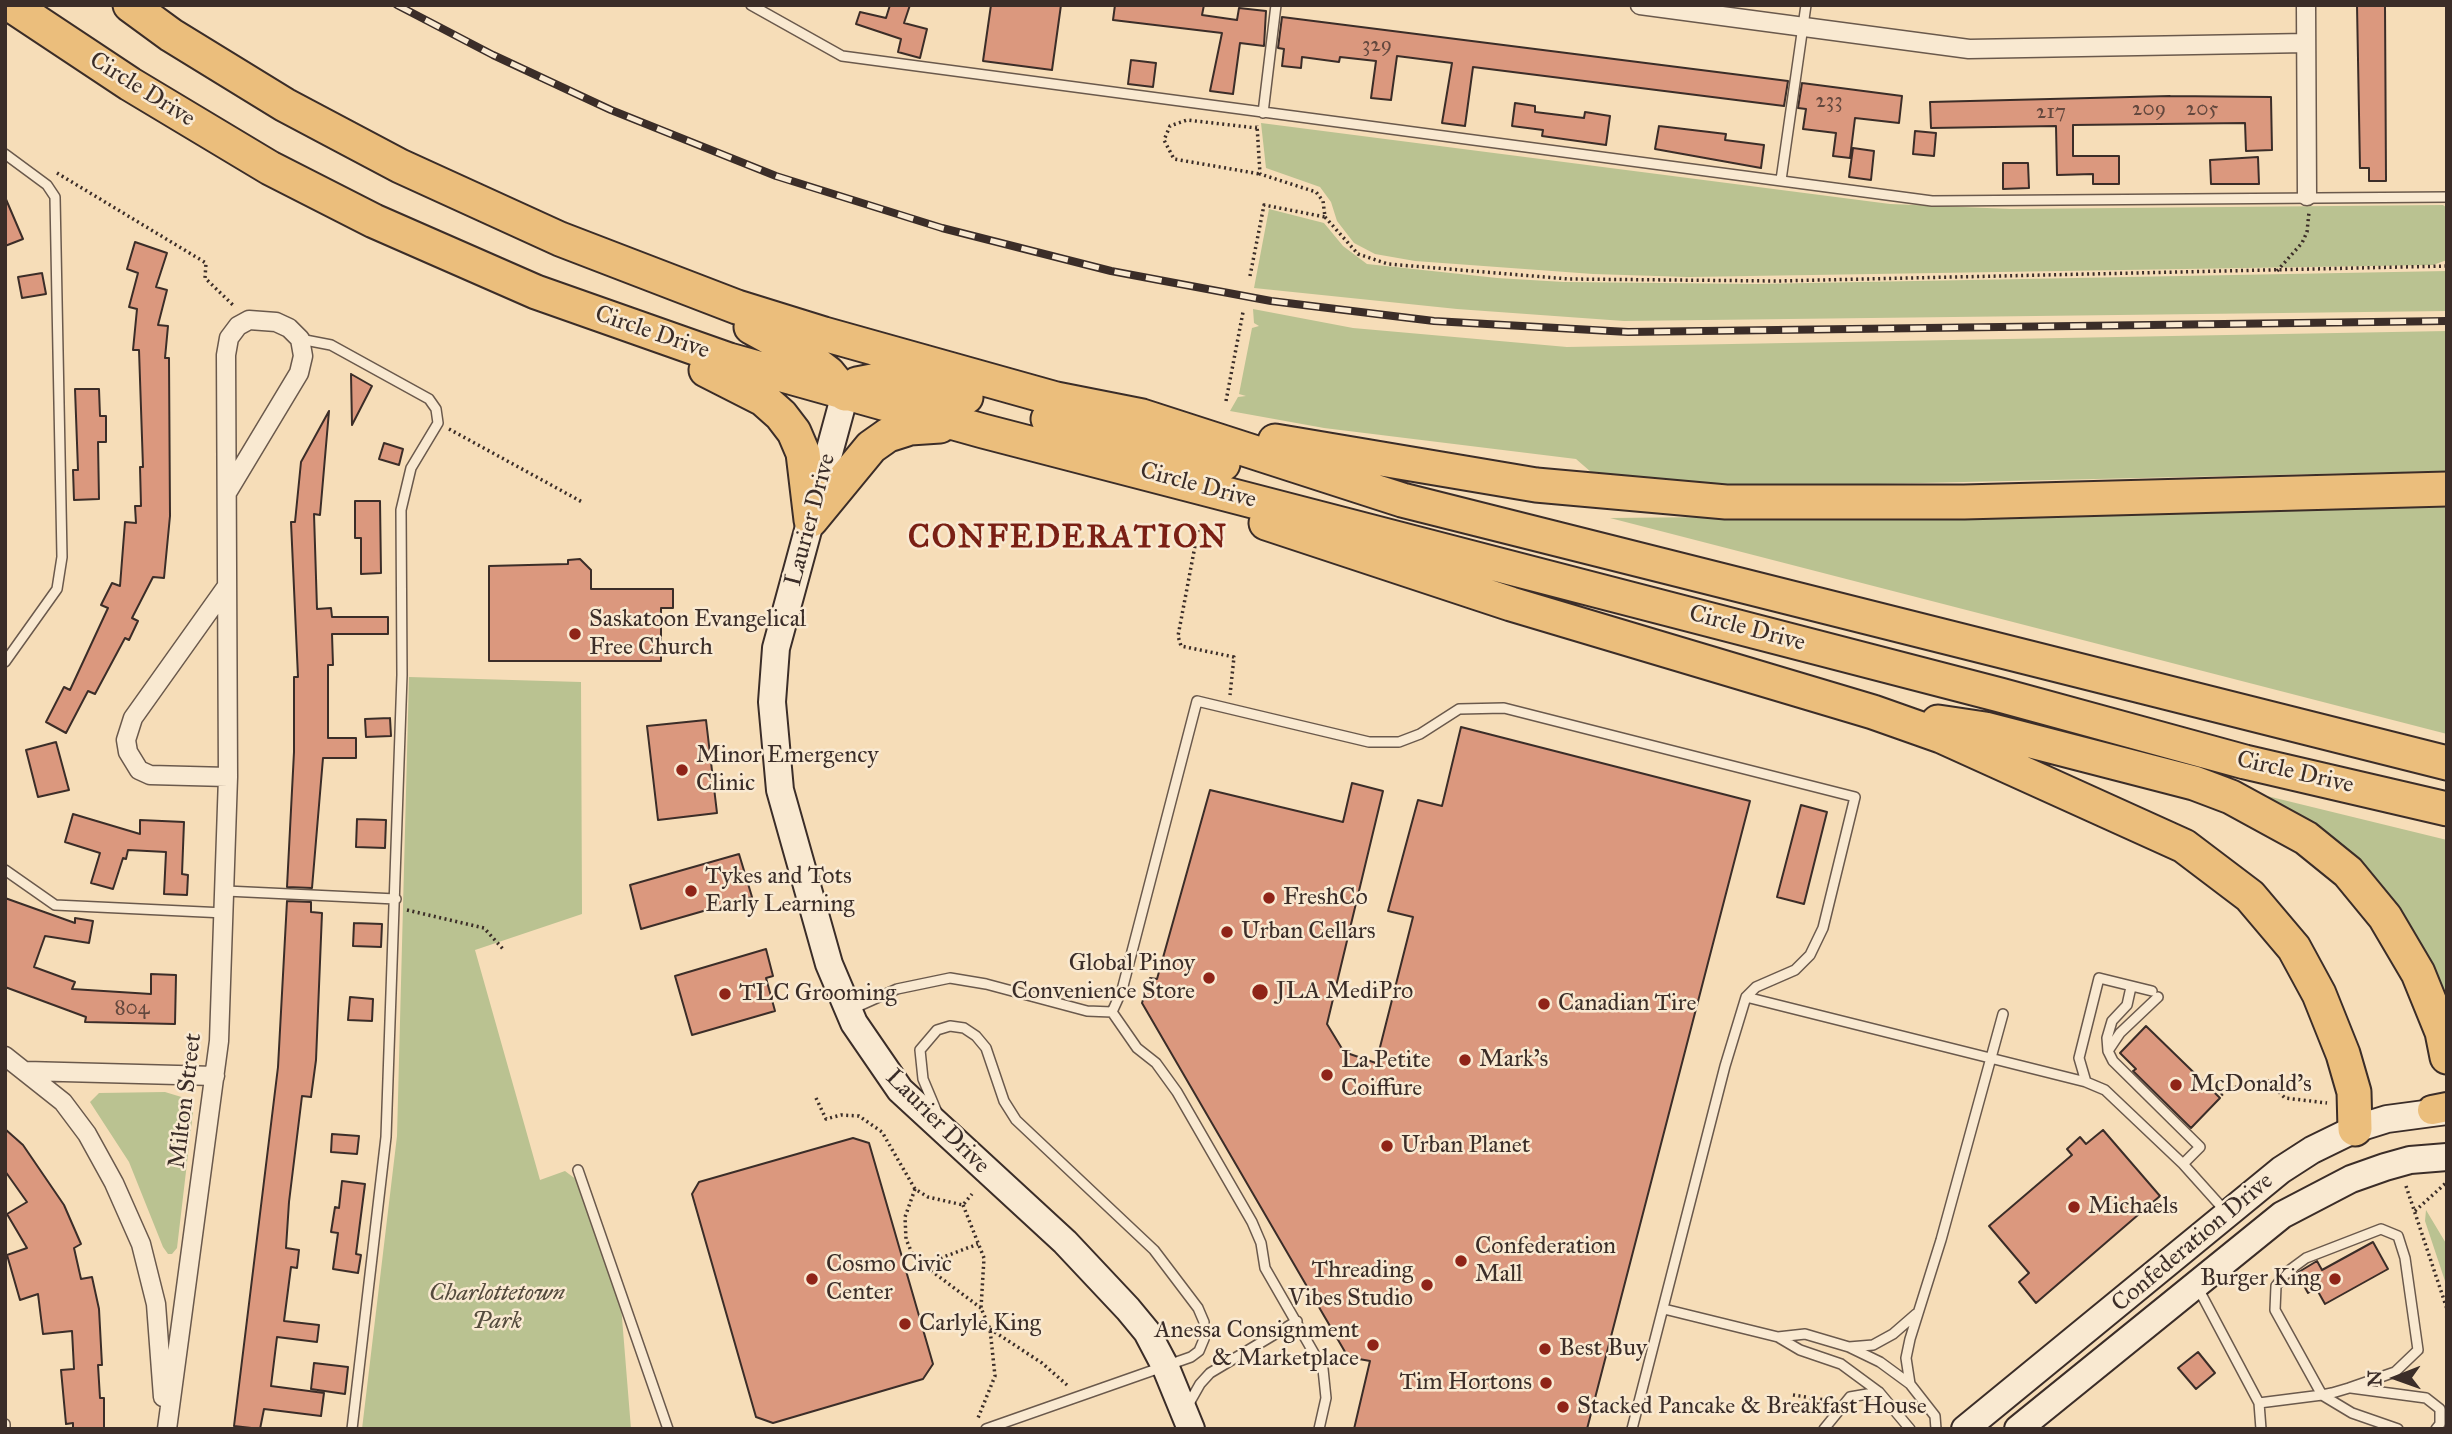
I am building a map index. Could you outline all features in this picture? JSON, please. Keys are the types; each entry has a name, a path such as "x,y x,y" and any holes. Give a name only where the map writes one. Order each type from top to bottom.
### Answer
{"highway":[{"name":"Circle Drive","path":"11,5 130,84 270,168 374,221 575,307 729,360 983,431 2000,695 2245,762 2447,809"},
{"name":"Circle Drive","path":"130,5 171,35 285,105 400,166 547,233 636,269 834,337 1056,399 1142,416 1402,500 2447,763"},
{"path":"636,269 785,344 828,373 845,394 857,384 888,378 1358,499 1402,500"},
{"path":"575,307 743,387 781,415 794,432 803,453 811,520"},
{"path":"1142,416 1536,485 1726,502 1964,502 2447,489"},
{"path":"811,520 834,495 856,463 871,447 888,435 910,428 936,426 983,431"},
{"path":"1135,469 1283,530 1511,604 1873,712 1941,736 2156,831 2184,846 2250,896 2294,948 2319,994 2343,1054 2355,1117"},
{"path":"1873,712 1985,729 2194,783 2231,797 2306,838 2348,872 2385,917 2418,973 2442,1032 2447,1056"}],"main road":[{"name":"Laurier Drive","path":"845,394 776,648 772,722 785,811 817,926 848,1010 865,1042 900,1090 1107,1284 1147,1332 1188,1420"},
{"name":"Confederation Drive","path":"1965,1429 2228,1214 2355,1117 2387,1119 2442,1109"},
{"name":"Confederation Drive","path":"2018,1429 2282,1215 2351,1179 2410,1160 2447,1157"}],"street":[{"path":"1640,5 1969,49 2306,43"},
{"path":"2306,5 2308,196"},
{"path":"228,491 299,373 303,356 300,340 289,328 276,322 249,320"},
{"name":"Milton Street","path":"165,1429 215,1076 226,891 228,777 226,355 229,338 238,326 249,320"},
{"path":"227,586 134,718 126,740 128,752 139,770 150,775 228,777"},
{"path":"5,1056 63,1102 87,1135 114,1183 141,1244 156,1304 165,1429"},
{"path":"26,1071 215,1076"}],"lane":[{"path":"751,5 842,56 1932,201 2447,197"},
{"path":"1263,113 1276,5"},
{"path":"1782,180 1806,5"},
{"path":"5,154 47,185 55,197 62,557 57,589 5,662"},
{"path":"300,340 331,345 429,399 436,408 438,423 411,468 401,510 402,675 386,1137 352,1429"},
{"path":"1112,1012 1122,989 1197,701 1369,742 1399,742 1420,734 1459,709 1504,708 1856,797 1823,928 1810,955 1795,970 1756,987 1746,998 1725,1066 1632,1429"},
{"path":"5,870 55,905 225,913"},
{"path":"226,891 395,903"},
{"path":"848,1010 897,989 950,978 1087,1011 1112,1012"},
{"path":"2086,1082 2079,1058 2099,978 2155,994 2120,1033 2108,1051"},
{"path":"2131,986 2127,1005 2112,1021 2107,1038 2108,1051 2113,1060 2200,1147 2183,1164"},
{"path":"1746,998 2086,1082 2105,1090 2183,1164 2228,1214"},
{"path":"1112,1012 1137,1048 1157,1063 1252,1222 1261,1243 1265,1268 1318,1360 1325,1381 1319,1429"},
{"path":"1910,1384 1906,1358 1917,1313 2003,1014"},
{"path":"952,1140 927,1091 920,1065 920,1050 927,1038 937,1030 950,1026 964,1028 976,1036 986,1048 1004,1101 1016,1120 1154,1251 1198,1308 1204,1322 1204,1339 1199,1351 1166,1368 986,1429"},
{"path":"578,1170 668,1429"},
{"path":"2259,1403 2322,1395 2395,1373 2418,1350 2405,1258 2398,1236 2381,1229 2305,1258 2287,1272 2276,1286 2275,1310 2322,1395 2352,1413 2398,1429"},
{"path":"2195,1283 2259,1403 2261,1429"},
{"path":"1664,1309 1778,1337 1800,1350 1841,1364 1879,1392 1910,1429"},
{"path":"1849,1347 1873,1345 1894,1334 1917,1313"},
{"path":"1188,1420 1199,1384 1210,1373 1297,1321"},
{"path":"1778,1337 1805,1334 1849,1347 1880,1362 1910,1384 1935,1416 1936,1429"},
{"path":"2349,1388 2426,1398 2440,1409 2440,1424 2435,1429"},
{"path":"1824,1429 1850,1397 1879,1392"}],"path":[{"path":"1260,174 1256,128 1187,120 1170,126 1164,140 1174,159 1260,174 1316,192 1323,201 1325,217 1358,254 1388,264 1569,279 1776,281 2277,272 2447,266"},
{"path":"51,169 206,263 205,278 249,320"},
{"path":"2277,272 2302,243 2307,232 2308,196"},
{"path":"1250,276 1264,205 1325,217"},
{"path":"1226,401 1243,312"},
{"path":"438,423 584,503"},
{"path":"1198,530 1178,636 1181,646 1234,657 1227,707"},
{"path":"395,903 484,928 503,949"},
{"path":"2221,1095 2228,1089 2267,1080 2285,1098 2355,1117"},
{"path":"816,1098 826,1119 841,1115 859,1116 882,1132 915,1189 928,1197 963,1205"},
{"path":"2415,1211 2447,1182"},
{"path":"2405,1186 2447,1309"},
{"path":"915,1189 905,1217 906,1239 914,1258 981,1308"},
{"path":"963,1205 972,1194"},
{"path":"963,1205 984,1258 981,1308 990,1329 995,1376 974,1429"},
{"path":"924,1265 978,1244"},
{"path":"990,1329 1042,1363 1079,1396"},
{"path":"1793,1395 1826,1400"}],"green space":[{"path":"1261,123 1890,204 2011,209 2443,205 2447,208 2447,260 2433,265 1688,277 1593,274 1415,261 1375,254 1354,243 1337,221 1331,202 1320,187 1266,168"},
{"path":"1269,209 1324,223 1343,246 1367,264 1497,278 1564,282 1756,284 2447,271 2447,311 1624,321 1457,309 1254,288"},
{"path":"1253,309 1353,328 1567,347 2447,331 2447,471 1744,487 1591,472 1576,459 1324,428 1230,411 1238,397 1246,396 1239,394 1252,328 1259,326 1254,323"},
{"path":"2447,504 2447,734 1610,518 1715,517"},
{"name":"Charlottetown Park","path":"409,677 581,682 582,914 475,950 540,1180 565,1171 581,1183 620,1293 631,1429 362,1429 397,1136"},
{"path":"2267,796 2447,840 2447,1017 2369,872"},
{"path":"165,1092 188,1099 193,1112 177,1248 172,1254 168,1254 163,1247 129,1162 90,1102 99,1093"},
{"path":"2426,1210 2447,1245 2447,1287 2425,1221"}],"building":[{"path":"890,5 910,5 904,23 927,29 920,58 898,52 901,39 856,24 860,12 886,18"},
{"path":"991,5 1061,5 1052,70 983,61"},
{"path":"1115,5 1204,5 1202,15 1237,20 1239,8 1266,11 1264,46 1240,43 1233,94 1210,91 1222,33 1113,20"},
{"path":"2357,5 2385,5 2386,181 2369,181 2369,168 2360,168"},
{"path":"1282,17 1788,81 1784,106 1473,67 1465,126 1442,123 1452,63 1397,56 1391,100 1371,98 1376,61 1340,57 1339,62 1302,57 1301,68 1282,66 1284,49 1278,48"},
{"path":"1131,60 1156,63 1153,87 1128,84"},
{"path":"1802,83 1902,96 1899,123 1855,118 1850,158 1833,156 1836,133 1803,129 1806,109 1798,108"},
{"path":"2170,96 2271,97 2272,150 2246,151 2245,123 2073,125 2073,156 2119,156 2119,184 2093,184 2093,174 2057,175 2056,126 1931,128 1930,102"},
{"path":"1515,103 1535,106 1535,112 1584,118 1585,112 1610,116 1606,145 1542,136 1543,130 1512,126"},
{"path":"1659,126 1726,134 1725,140 1764,145 1761,168 1655,149"},
{"path":"1915,131 1936,133 1934,156 1913,154"},
{"path":"1853,148 1874,151 1871,180 1849,177"},
{"path":"2258,157 2259,184 2211,184 2210,160"},
{"path":"2003,163 2028,163 2029,188 2003,189"},
{"path":"5,197 23,239 5,246"},
{"path":"135,242 167,253 156,287 167,290 158,325 168,326 165,358 169,358 170,516 164,578 153,577 132,618 138,621 129,640 125,638 95,694 88,691 66,733 46,722 64,687 70,690 108,608 101,605 112,583 120,586 125,522 136,523 135,506 141,506 140,467 143,467 139,350 133,350 137,309 129,307 138,273 127,269"},
{"path":"42,273 46,294 22,298 18,277"},
{"path":"351,374 372,386 352,425"},
{"path":"75,389 99,389 100,416 106,416 106,442 98,442 99,499 74,500 73,470 78,470"},
{"path":"329,411 320,515 314,514 317,609 331,608 332,617 388,617 388,634 332,634 333,665 328,665 328,738 356,738 356,758 323,758 312,888 287,887 294,752 294,677 298,677 291,522 295,522 301,462"},
{"path":"384,443 403,449 399,465 379,459"},
{"path":"355,501 380,501 381,573 361,574 361,538 355,538"},
{"name":"Saskatoon Evangelical Free Church","path":"580,559 591,570 591,589 673,589 673,608 661,608 661,661 489,661 489,566 568,564 568,560"},
{"path":"390,718 391,736 366,737 365,719"},
{"name":"Minor Emergency Clinic","path":"706,720 717,813 658,820 647,726"},
{"path":"1461,727 1750,801 1587,1429 1354,1429 1370,1361 1348,1357 1142,1003 1150,978 1157,979 1210,790 1343,822 1352,783 1383,791 1327,1024 1344,1052 1376,1063 1413,917 1388,911 1418,800 1442,806"},
{"path":"56,742 69,790 38,797 26,750"},
{"path":"1801,805 1827,812 1804,904 1777,897"},
{"path":"73,814 140,834 140,820 184,822 182,874 188,875 187,895 164,894 166,852 128,850 113,889 91,883 100,853 65,842"},
{"path":"357,819 386,820 385,848 356,847"},
{"name":"Tykes and Tots Early Learning","path":"739,854 752,897 641,929 630,885"},
{"path":"5,898 75,923 75,918 93,921 89,943 45,936 34,967 75,982 72,989 151,994 151,974 176,975 175,1024 85,1022 86,1017 5,987"},
{"path":"287,901 311,902 311,912 322,913 316,1060 311,1097 302,1096 289,1202 286,1248 299,1250 297,1268 291,1267 284,1321 319,1325 317,1342 277,1337 271,1386 324,1393 321,1416 264,1409 260,1429 234,1426 278,1067"},
{"path":"354,923 382,924 381,947 353,946"},
{"name":"TLC Grooming","path":"766,949 773,976 766,978 775,1011 692,1035 675,976"},
{"path":"350,997 373,999 372,1021 348,1020"},
{"name":"McDonald's","path":"2146,1026 2220,1098 2191,1128 2133,1071 2136,1069 2120,1053"},
{"path":"5,1129 23,1145 64,1205 81,1244 74,1248 81,1279 92,1277 99,1309 102,1365 98,1365 100,1398 104,1398 104,1429 73,1429 73,1423 66,1424 61,1370 74,1369 72,1331 43,1334 38,1294 20,1300 7,1255 27,1248 7,1214 27,1202 5,1171"},
{"path":"2103,1130 2160,1196 2036,1303 2019,1282 2029,1273 1989,1226 2072,1155 2067,1149 2080,1137 2086,1144"},
{"path":"332,1134 359,1136 357,1154 331,1152"},
{"name":"Cosmo Civic Center","path":"853,1138 869,1143 933,1364 923,1379 773,1423 756,1417 692,1194 699,1182"},
{"path":"342,1181 365,1184 356,1254 361,1255 358,1273 333,1269 338,1233 331,1232 335,1207 339,1208"},
{"name":"Burger King","path":"2373,1242 2388,1269 2325,1304 2316,1288 2308,1293 2297,1273 2317,1261 2322,1270"},
{"path":"2198,1352 2215,1373 2196,1389 2178,1368"},
{"path":"314,1363 348,1367 345,1394 311,1389"}],"railway":[{"path":"397,5 493,55 611,110 776,176 942,228 1111,271 1271,301 1434,321 1628,332 2447,321"}],"place":[{"name":"Saskatoon Evangelical Free Church","path":"575,634"},
{"name":"Minor Emergency Clinic","path":"682,770"},
{"name":"Tykes and Tots Early Learning","path":"691,891"},
{"name":"FreshCo","path":"1269,898"},
{"name":"Urban Cellars","path":"1227,932"},
{"name":"Global Pinoy Convenience Store","path":"1209,978"},
{"name":"JLA MediPro","path":"1260,992"},
{"name":"TLC Grooming","path":"725,994"},
{"name":"Canadian Tire","path":"1544,1004"},
{"name":"Mark's","path":"1465,1060"},
{"name":"La Petite Coiffure","path":"1327,1075"},
{"name":"McDonald's","path":"2176,1085"},
{"name":"Urban Planet","path":"1387,1146"},
{"name":"Michaels","path":"2074,1207"},
{"name":"Confederation Mall","path":"1461,1261"},
{"name":"Cosmo Civic Center","path":"812,1279"},
{"name":"Burger King","path":"2335,1279"},
{"name":"Threading Vibes Studio","path":"1427,1285"},
{"name":"Carlyle King","path":"905,1324"},
{"name":"Anessa Consignment & Marketplace","path":"1373,1345"},
{"name":"Best Buy","path":"1545,1349"},
{"name":"Tim Hortons","path":"1546,1383"},
{"name":"Stacked Pancake & Breakfast House","path":"1563,1407"}],"district":[{"name":"CONFEDERATION","path":"1068,539"}]}
